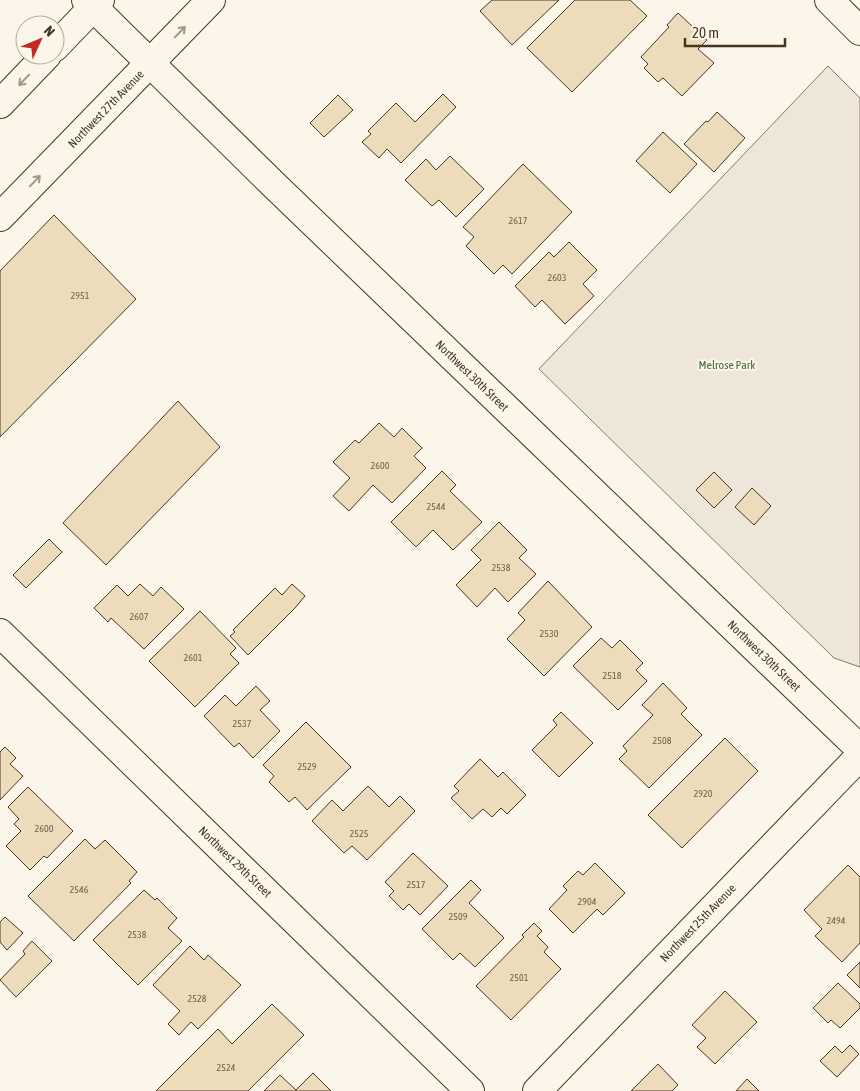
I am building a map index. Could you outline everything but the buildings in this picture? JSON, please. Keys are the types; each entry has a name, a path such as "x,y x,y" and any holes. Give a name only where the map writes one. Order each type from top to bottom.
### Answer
{"main road":[{"name":"Northwest 27th Avenue","path":"0,217 211,0"},
{"path":"828,0 860,31"},
{"name":"Northwest 30th Street","path":"93,2 150,64 860,749"},
{"path":"65,35 93,2"},
{"path":"0,104 37,65"},
{"name":"Northwest 29th Street","path":"0,633 470,1091"},
{"name":"Northwest 25th Avenue","path":"537,1091 860,756"}],"green space":[{"name":"Melrose Park","path":"828,66 860,98 860,667 834,658 539,369"}]}
